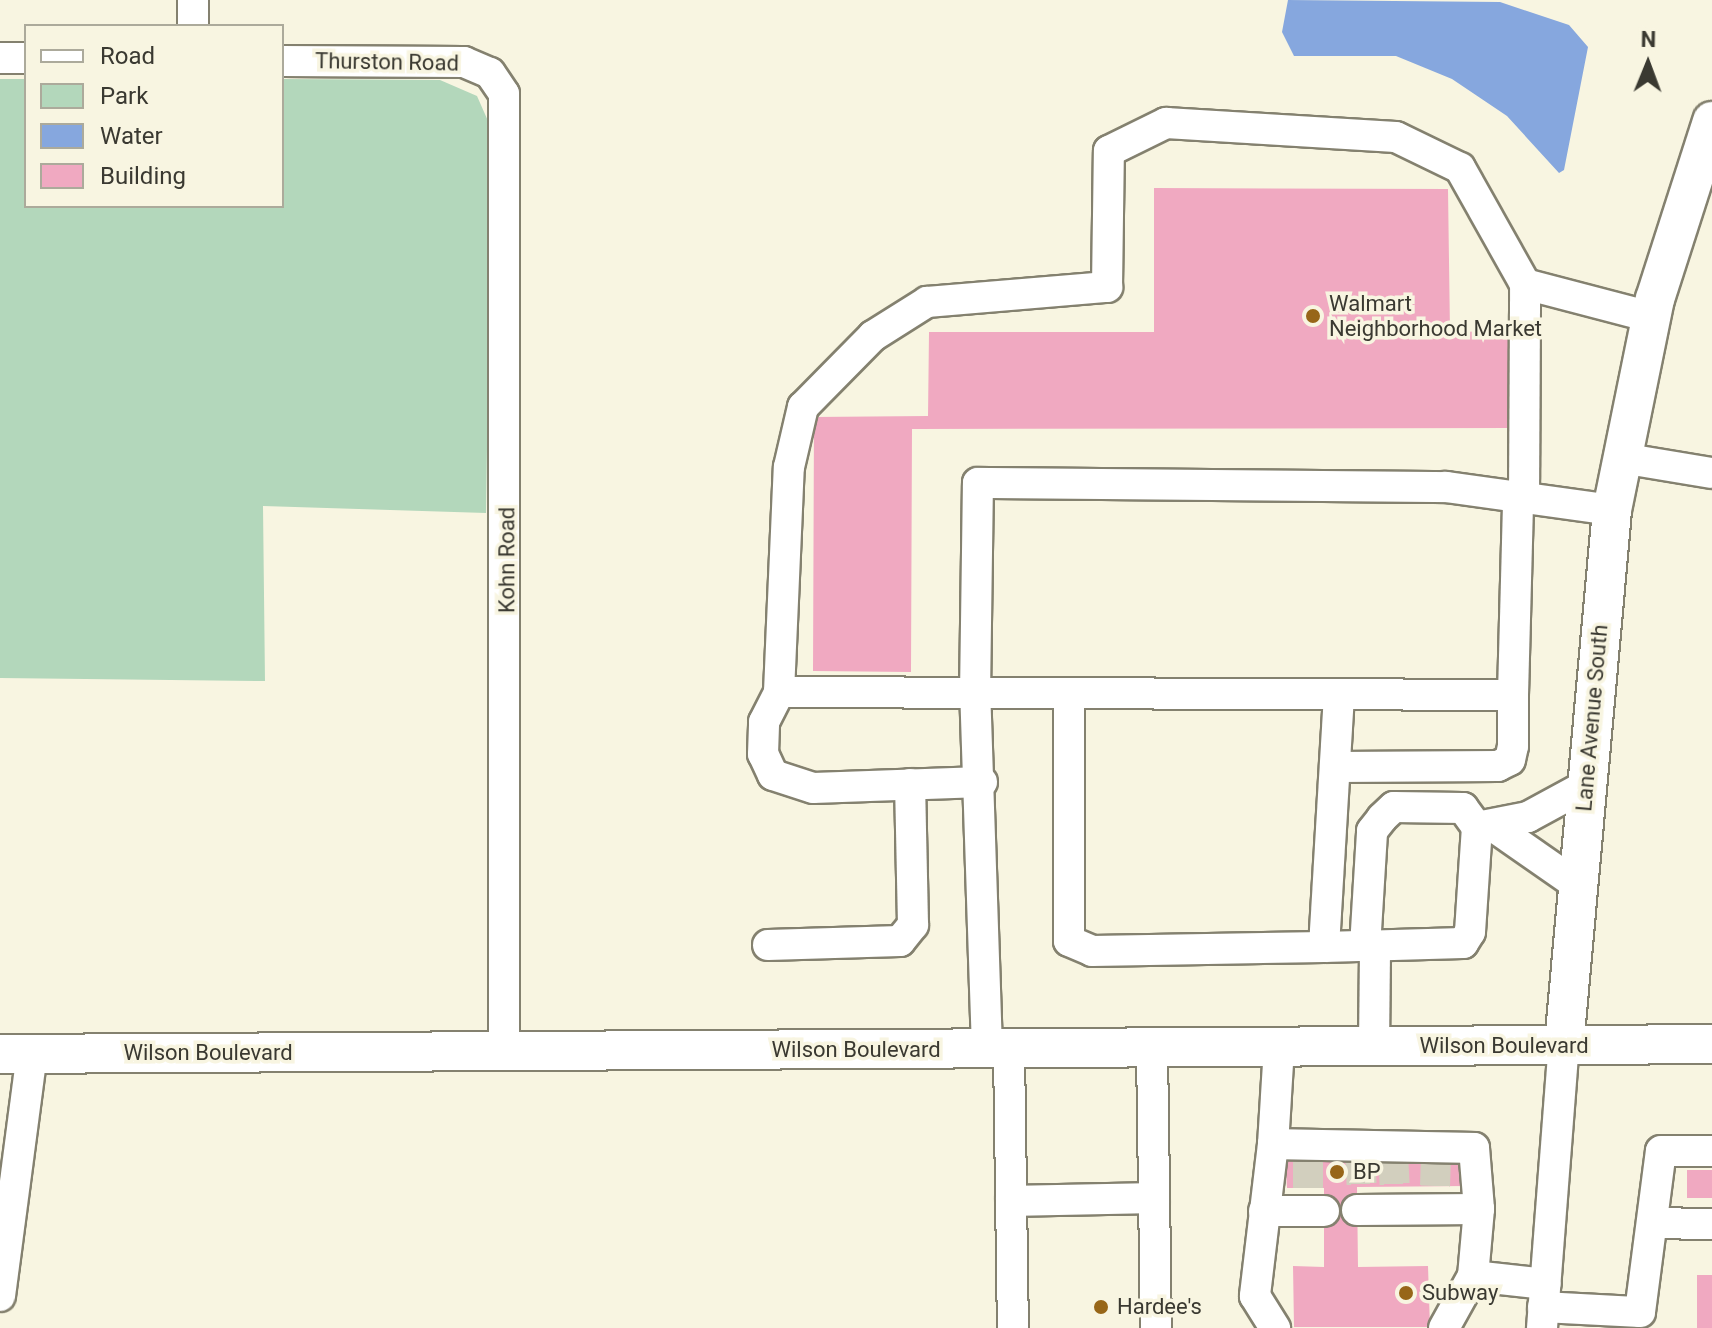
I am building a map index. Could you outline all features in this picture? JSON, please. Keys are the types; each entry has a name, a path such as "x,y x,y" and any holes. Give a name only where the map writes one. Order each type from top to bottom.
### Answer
{"main road":[{"name":"Lane Avenue South","path":"1564,1045 1576,884 1612,510 1651,317 1712,121"},
{"name":"Wilson Boulevard","path":"16,1054 1712,1044"}],"street":[{"path":"193,0 193,24"},
{"path":"0,58 24,58"},
{"name":"Thurston Road","path":"284,61 464,62 490,73"},
{"name":"Kohn Road","path":"490,73 504,94 508,252 504,1052"},
{"path":"982,782 813,788 773,775 763,754 764,722 779,692 789,467 803,407 873,336 927,302 1107,287 1109,151 1166,123 1396,137 1460,168 1525,284 1521,498 1513,746 1510,760 1498,766 1337,767"},
{"path":"1525,284 1651,317"},
{"path":"1621,458 1712,473"},
{"path":"1013,1328 1011,1201 975,695 978,483 1446,487 1612,510"},
{"path":"779,692 1513,695"},
{"path":"1069,695 1069,941 1092,951 1463,943 1470,932 1487,828"},
{"path":"1324,947 1339,695"},
{"path":"768,945 900,941 913,925 910,784"},
{"path":"1487,828 1585,786"},
{"path":"1374,1047 1370,947 1372,831 1394,807 1463,808 1487,828 1576,884"},
{"name":"Lane Avenue South","path":"1544,1306 1564,1045"},
{"path":"1275,1328 1255,1296 1273,1144 1279,1047"},
{"path":"1152,1048 1156,1328"},
{"path":"0,1296 16,1054"},
{"path":"1273,1144 1308,1150 1435,1151 1474,1148 1479,1209 1473,1276 1444,1328"},
{"path":"1473,1276 1544,1306 1640,1312 1661,1151 1712,1151"},
{"path":"1011,1201 1154,1198"},
{"path":"1361,1202 1436,1198 1479,1209"},
{"path":"1264,1211 1313,1203"},
{"path":"1652,1223 1712,1224"}],"green space":[{"path":"0,79 24,79 24,208 284,208 284,79 440,80 477,96 492,130 486,513 263,506 265,681 0,678"}],"water":[{"path":"1288,0 1500,2 1569,25 1588,47 1564,170 1559,173 1507,116 1452,79 1396,56 1294,56 1282,32"}],"building":[{"path":"1154,188 1448,189 1450,332 1510,331 1509,428 912,429 911,672 813,671 814,417 928,416 929,332 1154,332"},
{"path":"1466,1154 1467,1186 1357,1187 1358,1267 1428,1266 1430,1327 1294,1327 1293,1266 1324,1267 1324,1188 1287,1188 1285,1155"},
{"path":"1687,1170 1712,1170 1712,1198 1687,1198"},
{"path":"1697,1275 1712,1275 1712,1328 1697,1328"}],"tunnel":[{"path":"1308,1154 1308,1188"},
{"path":"1360,1154 1362,1187"},
{"path":"1393,1154 1395,1187"},
{"path":"1435,1186 1436,1154"}],"place":[{"name":"Walmart Neighborhood Market","path":"1313,316"},
{"name":"BP","path":"1337,1172"},
{"name":"Subway","path":"1406,1293"},
{"name":"Hardee's","path":"1101,1307"}]}
